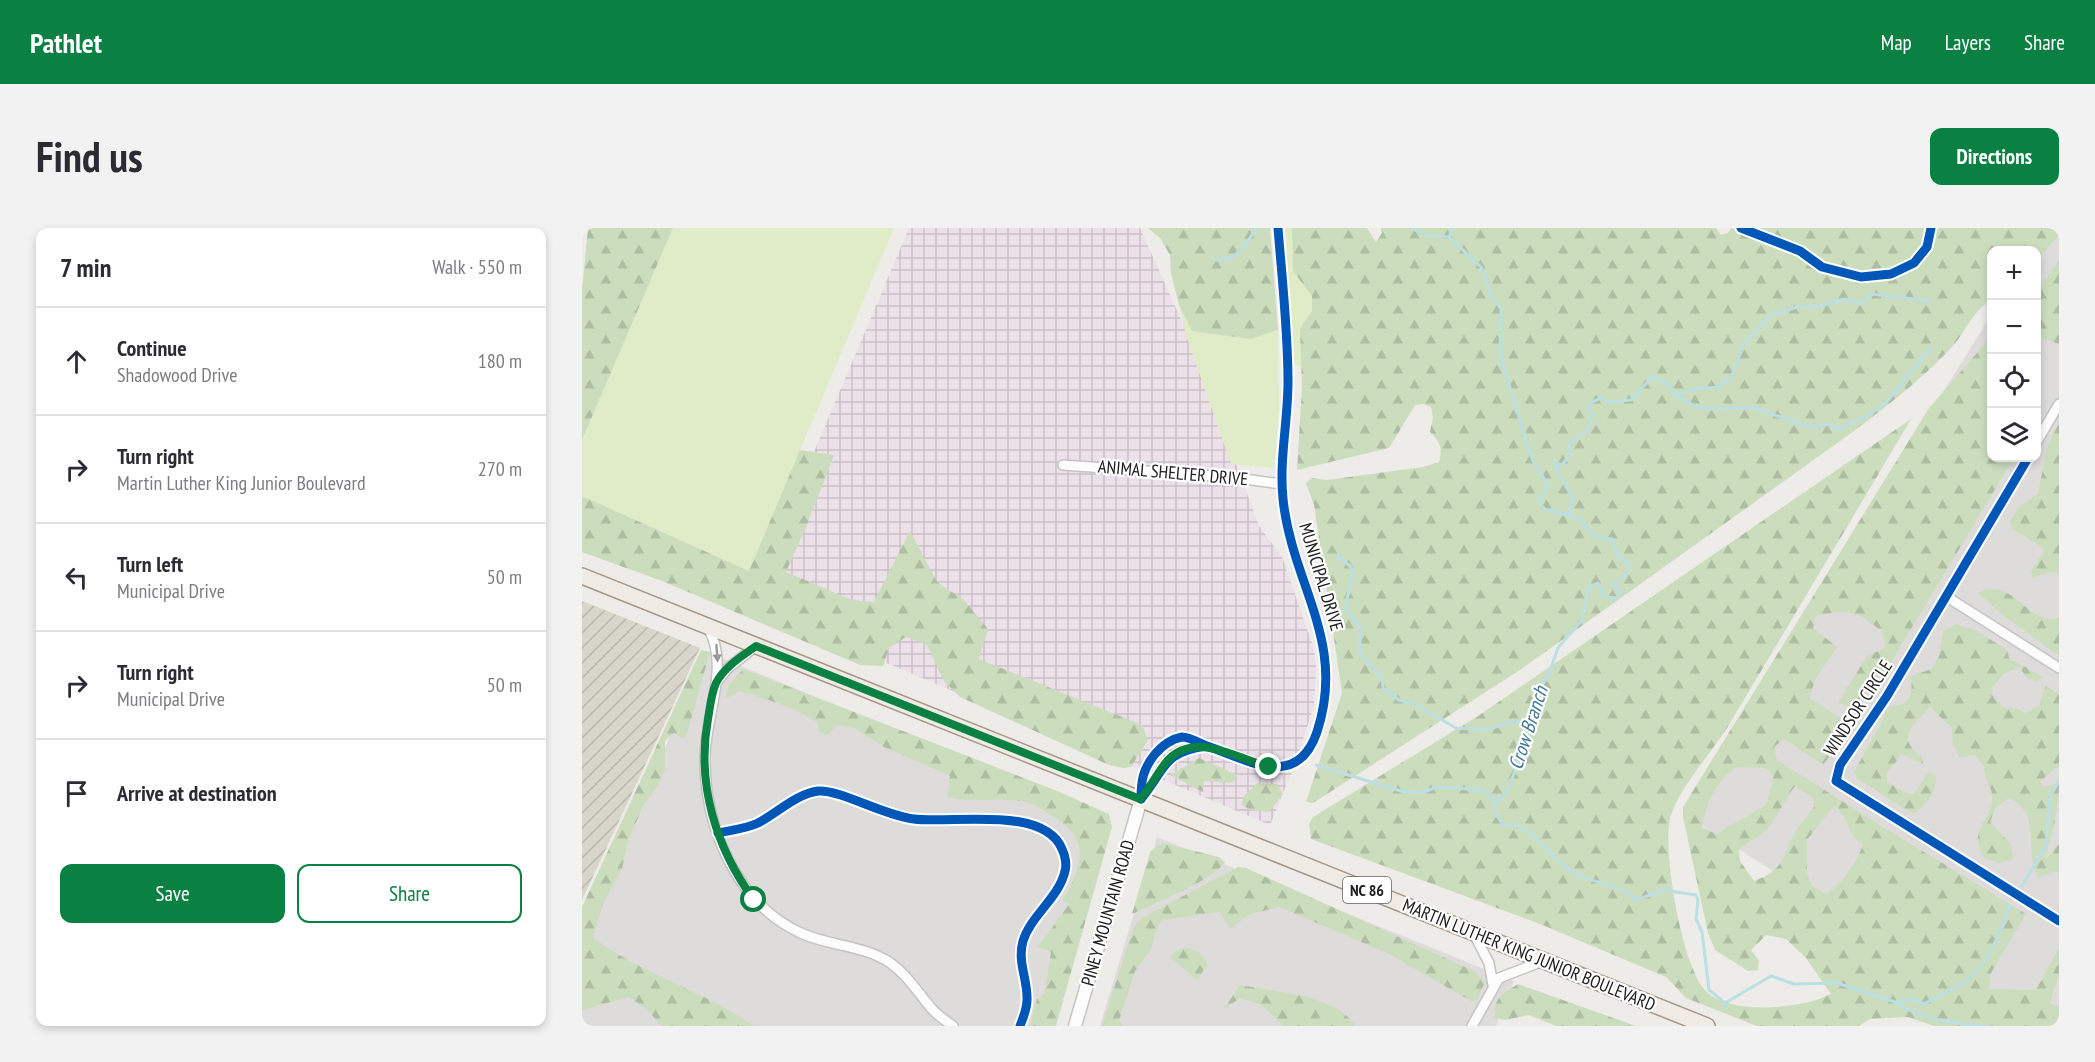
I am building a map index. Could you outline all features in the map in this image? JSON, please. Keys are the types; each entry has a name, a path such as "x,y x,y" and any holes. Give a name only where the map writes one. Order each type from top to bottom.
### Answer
{"main road":[{"name":"MARTIN LUTHER KING JUNIOR BOULEVARD","path":"582,576 1707,1026"}],"street":[{"name":"MUNICIPAL DRIVE","path":"1140,799 1141,778 1159,750 1180,737 1250,762 1280,768 1300,759 1307,752 1316,734 1328,684 1324,646 1292,549 1281,484 1288,355 1278,228"},
{"path":"2041,436 2059,404"},
{"name":"WINDSOR CIRCLE","path":"2026,462 1887,696 1840,765 1836,781 2059,921"},
{"name":"ANIMAL SHELTER DRIVE","path":"1063,465 1229,477 1281,484"},
{"path":"1947,597 2059,668"},
{"path":"706,626 716,641 716,683 707,726 705,762 711,812 728,858 740,881 754,900 800,933 861,949 890,963 911,982 934,1011 953,1026"},
{"path":"716,683 727,669 756,646"},
{"path":"1140,799 1169,759 1188,748 1206,746"},
{"path":"718,833 747,827 799,797 818,791 832,792 897,817 942,821 1010,820 1047,831 1059,842 1065,855 1066,871 1035,918 1023,941 1021,962 1027,997 1020,1026"},
{"name":"PINEY MOUNTAIN ROAD","path":"1075,1026 1140,799"},
{"path":"1474,933 1489,963 1493,985"},
{"path":"1472,1026 1493,985 1510,972 1543,961"}],"shaded area":[{"path":"909,228 1140,228 1192,344 1259,526 1282,557 1314,649 1316,669 1314,706 1295,764 1270,825 749,605"},
{"path":"2059,231 2059,1026 2016,1026 1682,813 1987,321 1987,462 2041,462 2041,246"},
{"path":"582,601 700,648 582,900"},
{"path":"708,652 1109,820 1050,1026 582,1026 582,932"},
{"path":"1157,837 1514,981 1496,1026 1100,1026"}],"green space":[{"path":"588,228 673,228 582,440 582,290"},
{"path":"673,228 894,228 749,571 582,496 582,440"},
{"path":"1148,228 1270,228 1278,330 1250,339 1192,331 1179,305 1171,273 1170,255 1160,238"},
{"path":"1283,228 1292,228 1293,271 1312,295 1312,311 1300,328 1302,369 1293,362"},
{"path":"1292,228 1367,228 1376,242 1382,233 1381,228 1716,228 1721,235 1728,233 1731,228 1746,233 1745,228 2059,228 2059,235 2041,256 2041,246 1987,246 1987,303 1978,310 1956,343 1928,371 1854,431 1523,668 1313,803 1306,802 1342,693 1314,505 1306,483 1312,478 1327,480 1423,467 1439,462 1441,449 1430,432 1433,417 1431,407 1423,404 1415,405 1389,448 1297,470 1302,387 1300,328 1312,311 1312,296 1293,271"},
{"path":"2059,260 2059,344 2041,338 2041,286"},
{"path":"1179,305 1192,331 1250,338 1278,330 1279,411 1274,468 1231,464 1186,335"},
{"path":"1987,342 1987,462 2012,462 1890,664 1852,708 1838,703 1867,656 1885,648 1883,633 1852,613 1836,612 1816,616 1813,628 1837,647 1816,678 1809,698 1838,716 1848,731 1823,765 1784,739 1774,747 1777,760 2026,914 1991,973 1989,989 2036,990 2059,948 2059,974 2050,1003 2059,1008 2059,1026 1934,1026 1908,1017 1870,1019 1859,1026 1757,1026 1686,998 1666,977 1540,924 1311,839 1309,824 1313,817 1478,716 1911,419 1730,723 1689,781 1671,815 1669,853 1671,878 1681,932 1697,977 1705,990 1730,1004 1747,1007 1785,1006 1831,994 1806,958 1786,939 1766,935 1751,950 1759,961 1758,970 1748,971 1715,950 1708,933 1683,817 1683,807 1929,408","holes":["1736,767 1764,768 1772,773 1773,781 1766,805 1716,834 1702,827 1713,793 1729,773","1795,786 1813,798 1814,807 1797,829 1778,866 1754,881 1740,861 1739,850 1767,829","1834,806 1843,814 1853,835 1863,845 1848,872 1826,894 1812,886 1807,873 1807,840"]},
{"path":"2059,423 2059,573 2048,572 2033,578 2030,572 2044,551 2039,545 2012,529 2010,522 2018,507 2038,494 2047,447"},
{"path":"800,450 834,455 786,572 852,600 874,602 910,531 937,582 964,600 988,629 979,659 1142,725 1148,740 1131,767 1109,765 960,697 944,681 927,645 906,637 889,648 883,666 860,665 662,581 582,552 582,496 749,571"},
{"path":"1985,589 2007,593 2043,617 2051,619 2059,617 2059,656 2004,616 1978,593"},
{"path":"1956,624 1977,631 2007,650 2009,658 2043,677 2036,681 2028,679 2019,667 2004,674 1992,688 1993,697 2004,708 2018,709 2025,713 2039,706 2046,685 2059,695 2059,766 2040,781 2042,787 2059,783 2053,831 2045,860 2059,844 2059,873 2053,871 2039,878 2032,856 2030,823 2020,805 2009,798 1996,807 1990,822 2011,844 2013,859 1999,863 1984,858 1978,838 1991,806 1992,797 1984,766 1975,755 1960,757 1953,744 1952,728 1930,707 1912,726 1908,738 1909,744 1922,757 1923,764 1902,754 1887,773 1887,782 1906,793 1914,794 1928,773 1935,775 1933,791 1919,810 1914,813 1899,806 1857,779 1854,772 1883,720 1885,712 1890,706 1897,706 1907,701 1912,688 1910,676 1932,669 1939,656 1943,632"},
{"path":"701,650 710,652 686,737 681,738 674,733 665,741 665,769 657,787 644,804 628,841 622,869 604,901 593,938 632,962 715,1003 754,1026 664,1026 658,1023 648,1010 629,997 582,1010 582,907"},
{"path":"743,669 1055,790 1109,814 1112,827 1056,1026 1030,1026 1037,999 1045,992 1051,952 1038,947 1070,903 1063,901 1075,877 1080,855 1074,835 1054,817 1030,803 947,797 950,776 884,747 854,728 837,725 828,735 819,732 817,722 769,700 740,691 725,699 729,685"},
{"path":"1199,758 1237,775 1234,781 1229,783 1204,781 1203,792 1170,775"},
{"path":"1257,783 1277,784 1283,794 1269,812 1252,810 1241,805 1244,796"},
{"path":"1162,843 1219,857 1225,862 1219,869 1196,884 1132,914 1150,852"},
{"path":"1238,867 1246,868 1474,971 1485,982 1477,1000 1471,1001 1387,953 1279,907 1250,914 1230,929 1220,912 1162,920 1157,927 1151,949 1135,971 1119,1021 1123,1026 1102,1026 1134,926 1142,918"},
{"path":"1186,947 1199,952 1208,964 1197,980 1170,957 1176,951"},
{"path":"1518,984 1636,1026 1556,1026 1529,1015 1505,1020 1495,1018 1497,1001"},
{"path":"1240,985 1320,1001 1346,1015 1355,1026 1284,1026 1261,1005 1240,998 1223,1010"}],"waterway":[{"path":"1215,260 1223,260 1235,255 1256,228"},
{"path":"1411,228 1425,235 1449,237"},
{"name":"Crow Branch","path":"1453,228 1449,237 1481,267 1491,295 1501,309 1500,356 1533,461 1548,485 1539,503 1545,509 1578,518 1596,538 1612,539 1618,556 1630,564 1624,578 1613,584 1621,593 1618,598 1604,597 1598,583 1589,587 1582,620 1558,648 1548,676 1536,694 1526,744 1507,791 1501,799 1495,801 1496,814 1503,825 1521,828 1537,839 1572,872 1619,889 1636,900 1664,890 1696,895 1698,900 1696,919 1702,932 1709,990 1725,1003 1726,1009"},
{"path":"1568,514 1573,499 1555,463 1562,465 1571,453 1570,442 1588,429 1593,415 1588,409 1589,404 1600,398 1608,402 1631,400 1653,376 1669,385 1675,395 1694,389 1719,387 1732,376 1742,347 1770,316 1797,307 1814,307 1846,299 1861,304 1871,294 1931,301"},
{"path":"1675,395 1695,406 1710,409 1753,408 1811,427 1828,424 1840,429 1873,413 1882,406 1931,349"},
{"path":"1337,555 1350,566 1354,573 1346,602 1347,609 1360,628 1360,653 1382,678 1383,688 1399,700 1416,705 1456,728 1486,730 1514,721 1530,725"},
{"path":"1316,765 1404,792 1424,792 1437,787 1483,790 1495,801"},
{"path":"2022,886 2046,845 2050,797 2059,781"},
{"path":"1725,1003 1771,976 1794,984 1837,983 1895,1002 1912,999 1924,1004 1962,984 1979,969 1992,949 2010,905"},
{"path":"1896,1003 1928,1017 1986,1026"}],"cycle path":[{"path":"1141,799 1145,770 1155,754 1167,743 1182,737 1255,763 1284,766 1297,761 1308,750 1317,732 1325,699 1326,669 1322,641 1288,530 1283,499 1282,470 1288,397 1288,363 1278,228"},
{"path":"1741,228 1800,251 1822,267 1861,277 1891,274 1914,263 1927,247 1931,228"},
{"path":"2026,462 1887,696 1840,765 1836,781 2059,921"},
{"path":"1141,799 1173,757 1206,746"},
{"path":"718,833 758,823 794,800 818,791 838,794 902,817 931,820 1017,821 1037,826 1052,835 1063,851 1066,869 1057,890 1032,923 1023,941 1021,956 1027,1000 1020,1026"}],"route":[{"path":"754,900 740,881 728,858 711,812 705,747 716,683 727,669 756,646 1140,799 1154,783 1169,759 1188,748 1206,746 1269,767"}]}
